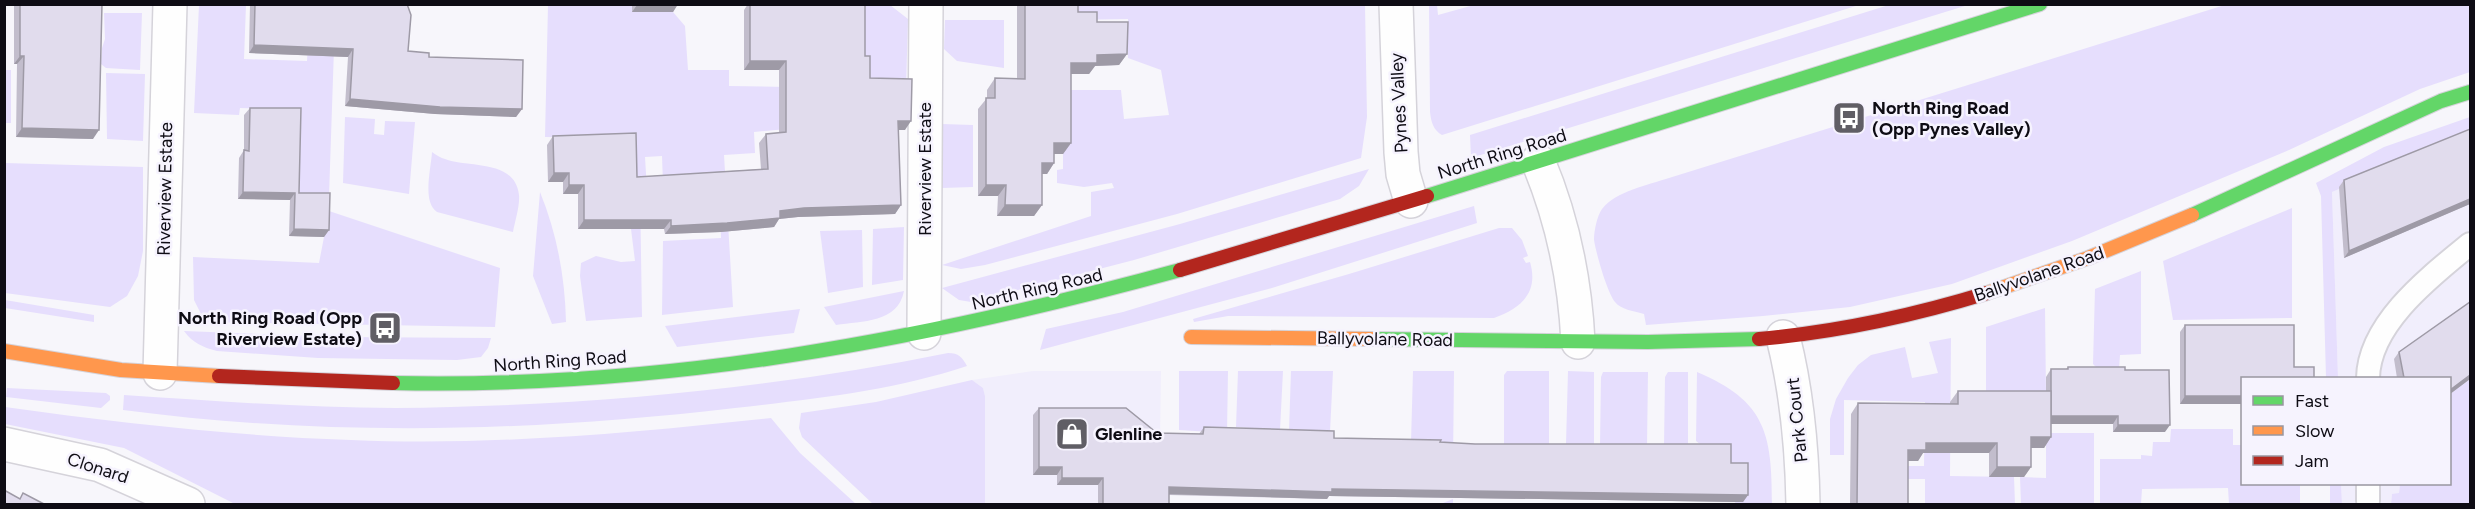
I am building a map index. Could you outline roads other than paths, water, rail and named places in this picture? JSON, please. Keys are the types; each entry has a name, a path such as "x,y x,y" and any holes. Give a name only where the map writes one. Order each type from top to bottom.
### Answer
{"main road":[{"name":"North Ring Road","path":"4,351 79,364 160,373 360,383 521,382 763,361 924,333 1113,290 1411,201 2040,4"},
{"name":"Ballyvolane Road","path":"1191,336 1659,342 1783,336 1863,326 1911,316 2043,274 2143,236 2441,101 2470,92"}],"street":[{"name":"Riverview Estate","path":"160,373 170,4"},
{"name":"Riverview Estate","path":"924,333 926,4"},
{"name":"Pynes Valley","path":"1396,4 1401,152 1403,174 1411,201"},
{"path":"1538,161 1558,218 1574,287 1578,342"},
{"name":"Park Court","path":"1783,336 1792,372 1799,420 1803,504"},
{"name":"Clonard","path":"4,444 40,450 100,465 188,504"}],"lane":[{"path":"2368,377 2368,362 2383,330 2425,281 2470,244"}],"place":[{"name":"North Ring Road (Opp Pynes Valley)","path":"1849,118"},
{"name":"North Ring Road (Opp Riverview Estate)","path":"385,328"},
{"name":"Glenline","path":"1072,434"}]}
